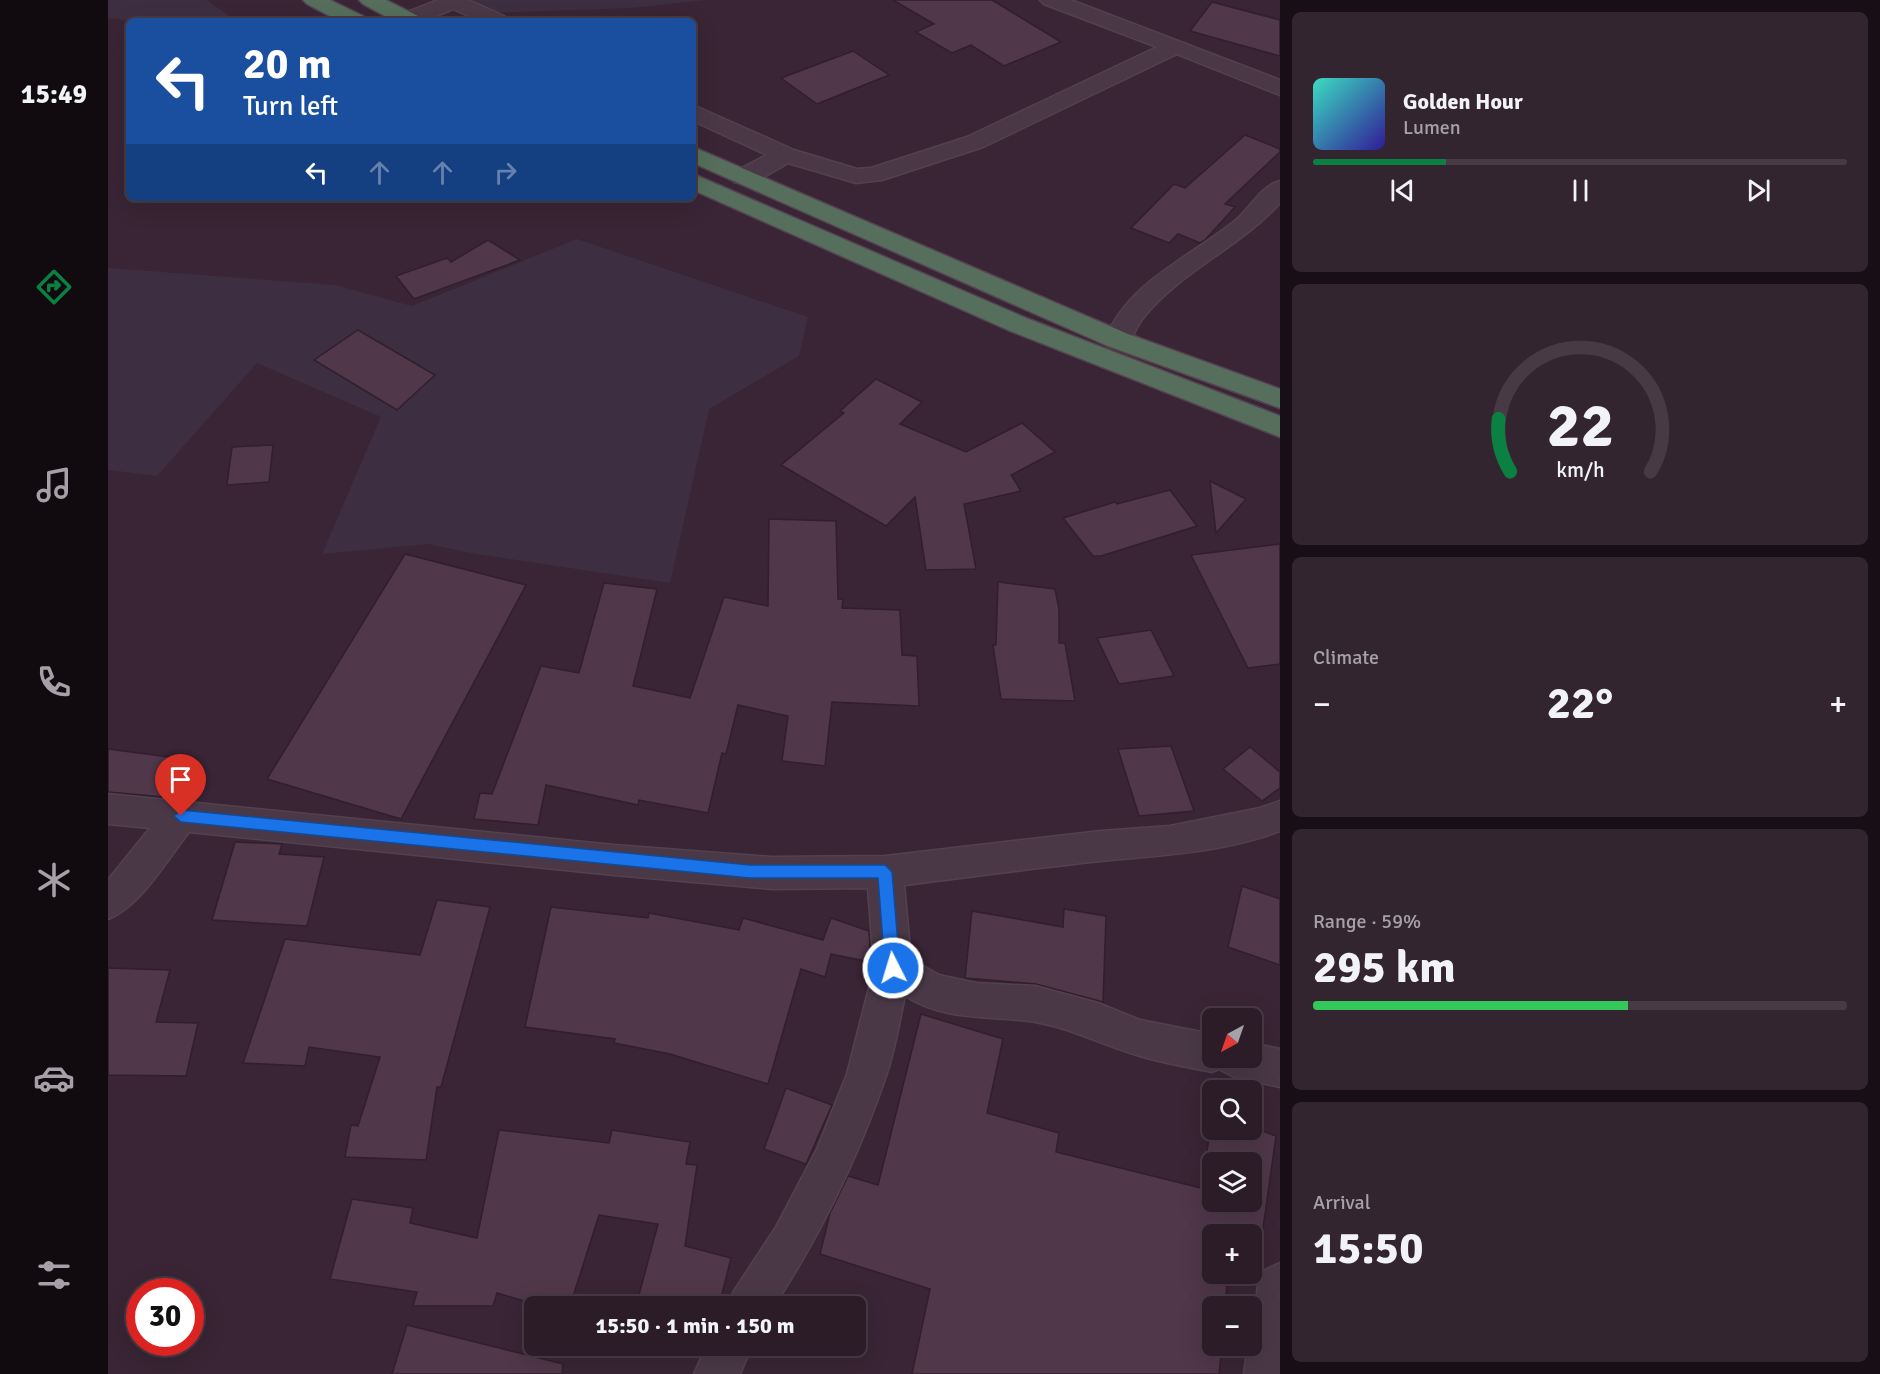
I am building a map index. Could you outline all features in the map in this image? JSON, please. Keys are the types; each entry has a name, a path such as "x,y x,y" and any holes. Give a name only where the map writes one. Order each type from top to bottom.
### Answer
{"highway":[{"path":"314,0 349,18"},
{"path":"370,0 405,18"},
{"path":"696,155 1118,340 1280,399"},
{"path":"696,182 1017,324 1280,427"}],"street":[{"path":"414,18 454,0 490,18"},
{"path":"1051,0 1176,46 1280,88"},
{"path":"696,113 786,154 856,176 873,175 975,142 1176,46"},
{"path":"743,177 786,154"},
{"path":"1118,340 1125,321 1195,258 1239,229 1280,188"},
{"path":"108,809 772,873 885,872 1101,846 1170,842 1261,823 1280,816"},
{"path":"108,903 123,889 181,816"},
{"path":"755,1296 791,1242 832,1161 867,1074 893,968 885,872"},
{"path":"893,968 931,991 976,1000 1035,1004 1098,1021 1139,1038 1202,1051"},
{"path":"1262,1064 1280,1068"},
{"path":"1266,1374 1280,1284"},
{"path":"716,1374 725,1356"}],"shaded area":[{"path":"108,0 207,0 232,18 126,18 126,20 108,18"},
{"path":"473,0 706,0 632,8 485,13"},
{"path":"577,239 808,317 799,356 709,409 670,583 476,554 428,544 322,554 381,417 257,363 157,476 108,470 108,268 335,285 412,306"}],"building":[{"path":"893,0 992,0 1061,42 1004,66 971,45 952,53 916,32 934,24"},
{"path":"1212,2 1280,20 1280,56 1190,31"},
{"path":"853,51 889,75 817,104 781,78"},
{"path":"1245,135 1280,149 1280,152 1225,204 1235,207 1205,240 1200,243 1178,234 1169,243 1131,228 1174,184 1185,188"},
{"path":"488,240 520,260 414,299 396,276 447,258 451,262"},
{"path":"358,330 435,375 397,410 314,360"},
{"path":"876,379 922,402 900,424 966,452 1022,423 1055,452 1011,475 1021,491 964,504 976,569 926,570 915,497 886,526 781,465 844,413 840,411"},
{"path":"273,445 269,482 227,485 232,447"},
{"path":"1210,481 1246,499 1216,533"},
{"path":"1170,490 1197,526 1101,556 1093,556 1063,518 1115,502 1117,504"},
{"path":"769,519 836,521 838,599 843,599 842,608 900,610 902,655 917,656 919,706 832,702 825,766 782,761 788,716 738,705 726,754 722,753 708,813 639,800 638,805 546,785 538,825 474,819 480,793 492,794 541,666 579,673 604,583 657,589 633,686 690,698 724,597 768,606"},
{"path":"1280,544 1280,664 1248,668 1191,555"},
{"path":"405,554 526,585 401,819 267,779"},
{"path":"998,582 1055,589 1059,609 1059,643 1065,643 1075,701 1001,699 993,645 996,645"},
{"path":"1151,630 1174,676 1119,684 1097,638"},
{"path":"1171,746 1194,811 1139,816 1118,749"},
{"path":"1250,747 1280,772 1280,788 1262,801 1223,769"},
{"path":"108,749 192,760 175,798 108,792"},
{"path":"235,842 282,844 279,854 324,857 307,926 212,920"},
{"path":"1242,886 1280,899 1280,965 1228,947"},
{"path":"437,900 490,907 441,1087 437,1087 426,1160 345,1157 351,1125 358,1126 380,1057 309,1047 305,1066 243,1063 285,939 420,955"},
{"path":"551,907 648,918 649,913 739,930 743,918 823,940 831,918 869,931 871,962 831,954 825,977 801,969 768,1084 670,1054 614,1043 615,1039 525,1027"},
{"path":"1064,909 1106,916 1103,1002 1036,984 965,978 972,911 1063,927"},
{"path":"108,968 170,970 156,1022 198,1023 186,1076 108,1075"},
{"path":"921,1014 1003,1039 987,1113 1059,1133 1056,1152 1201,1188 1202,1182 1202,1212 1262,1212 1262,1152 1207,1152 1209,1140 1262,1140 1262,1131 1276,1136 1262,1235 1262,1224 1202,1224 1202,1284 1227,1284 1226,1296 1202,1296 1202,1356 1221,1356 1219,1374 912,1374 930,1289 820,1254 830,1213 848,1176 878,1185"},
{"path":"786,1088 832,1105 806,1164 764,1149"},
{"path":"499,1130 609,1143 612,1130 690,1142 686,1164 697,1165 685,1246 731,1258 722,1296 639,1296 658,1224 599,1215 573,1296 524,1296 524,1301 497,1293 493,1306 413,1306 417,1292 330,1279 352,1199 413,1208 410,1223 477,1238"},
{"path":"407,1325 563,1364 562,1374 392,1374"}],"route":[{"path":"181,816 524,849 614,860 772,873 885,872 893,968"}]}
